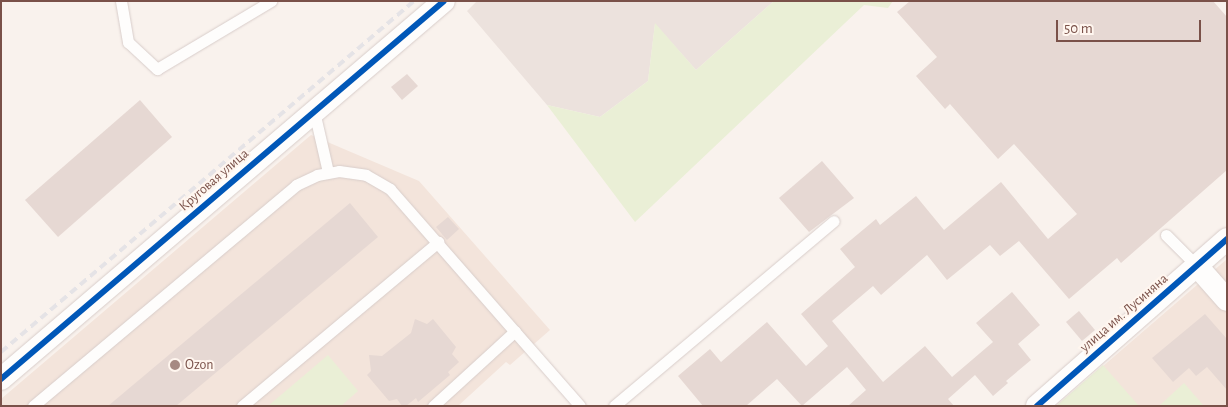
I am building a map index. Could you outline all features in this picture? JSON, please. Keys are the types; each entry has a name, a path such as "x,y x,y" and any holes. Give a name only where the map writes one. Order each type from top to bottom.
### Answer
{"street":[{"name":"Круговая улица","path":"1,379 444,1"},
{"name":"улица им. Лусиняна","path":"1037,406 1227,239"},
{"path":"1197,266 1227,300"}],"lane":[{"path":"121,1 128,42 157,69 271,1"},
{"path":"314,111 328,172"},
{"path":"34,406 296,185 328,172 353,172 379,181 400,199 580,406"},
{"path":"614,406 834,221"},
{"path":"1166,235 1197,266"},
{"path":"242,406 438,242"},
{"path":"433,406 515,331"}],"shaded area":[{"path":"477,1 774,1 696,70 655,24 648,81 600,117 547,105 467,11"},
{"path":"311,135 419,181 550,330 510,365 506,362 458,406 1,406 1,399"},
{"path":"1227,259 1227,406 1057,406"}],"green space":[{"path":"774,1 893,1 888,8 864,5 635,222 547,105 600,117 648,81 655,23 696,70"},
{"path":"328,355 358,391 341,406 268,406"},
{"path":"1103,365 1139,406 1056,406"},
{"path":"1184,383 1204,406 1159,406"}],"building":[{"path":"910,1 1213,1 1227,17 1227,170 1121,263 1117,258 1069,299 1019,241 1000,256 990,245 947,280 927,255 881,295 873,286 832,321 883,382 925,346 952,377 993,342 976,323 1012,292 1040,325 1018,344 1031,360 1006,381 1008,383 993,396 975,375 948,399 954,406 848,406 866,390 847,367 802,406 777,379 746,406 703,406 678,376 710,349 721,362 767,322 806,366 828,346 801,314 855,267 840,249 876,219 880,225 916,196 944,230 1001,182 1048,239 1077,214 1014,144 998,159 950,104 945,109 916,76 937,57 897,12"},
{"path":"407,74 418,86 402,100 391,87"},
{"path":"140,100 172,137 58,237 25,200"},
{"path":"822,161 854,198 809,232 779,198"},
{"path":"350,203 378,237 176,406 108,406"},
{"path":"448,217 459,229 447,240 436,227"},
{"path":"1079,311 1095,330 1082,341 1066,322"},
{"path":"1205,314 1227,339 1227,390 1207,367 1196,376 1189,368 1173,382 1152,358"},
{"path":"415,319 427,324 433,319 456,347 452,354 459,362 448,372 450,375 418,402 416,398 406,406 402,406 397,399 389,401 367,375 371,371 369,355 382,356 411,333"}],"railway":[{"path":"1,352 414,1"}],"cycle path":[{"path":"1,379 444,1"},
{"path":"1037,406 1227,239"}],"place":[{"name":"Ozon","path":"175,365"}]}
